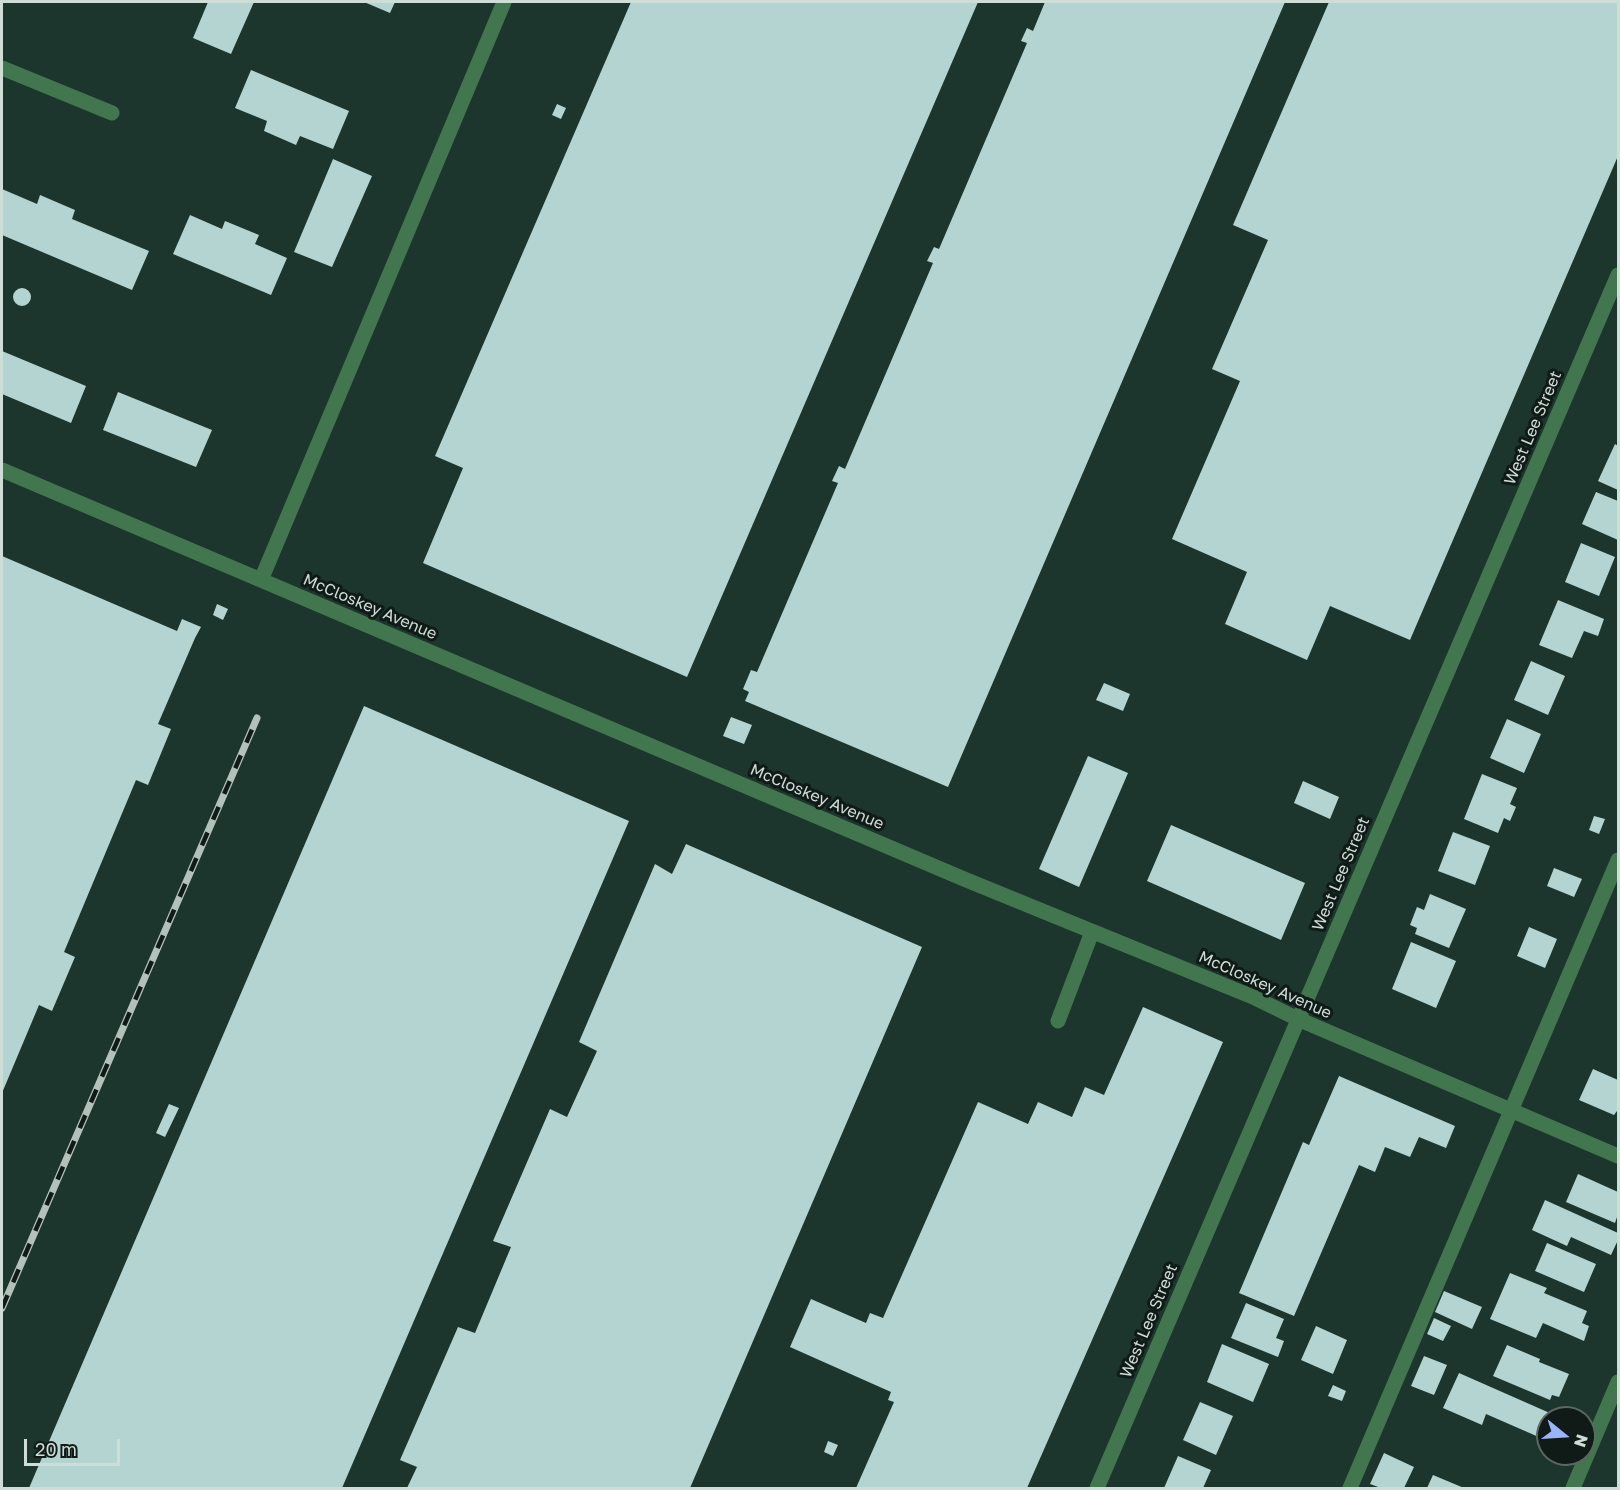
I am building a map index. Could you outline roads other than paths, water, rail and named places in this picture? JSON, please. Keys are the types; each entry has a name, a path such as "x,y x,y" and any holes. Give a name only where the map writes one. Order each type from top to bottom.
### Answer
{"street":[{"path":"261,580 504,2"},
{"path":"2,68 112,113"},
{"name":"West Lee Street","path":"1097,1488 1618,275"},
{"name":"McCloskey Avenue","path":"2,470 942,870 1253,997 1298,1019 1618,1156"},
{"path":"1350,1488 1618,860"},
{"path":"1058,1021 1092,932"},
{"path":"1573,1488 1618,1382"}],"railway":[{"path":"2,1308 257,718"}]}
